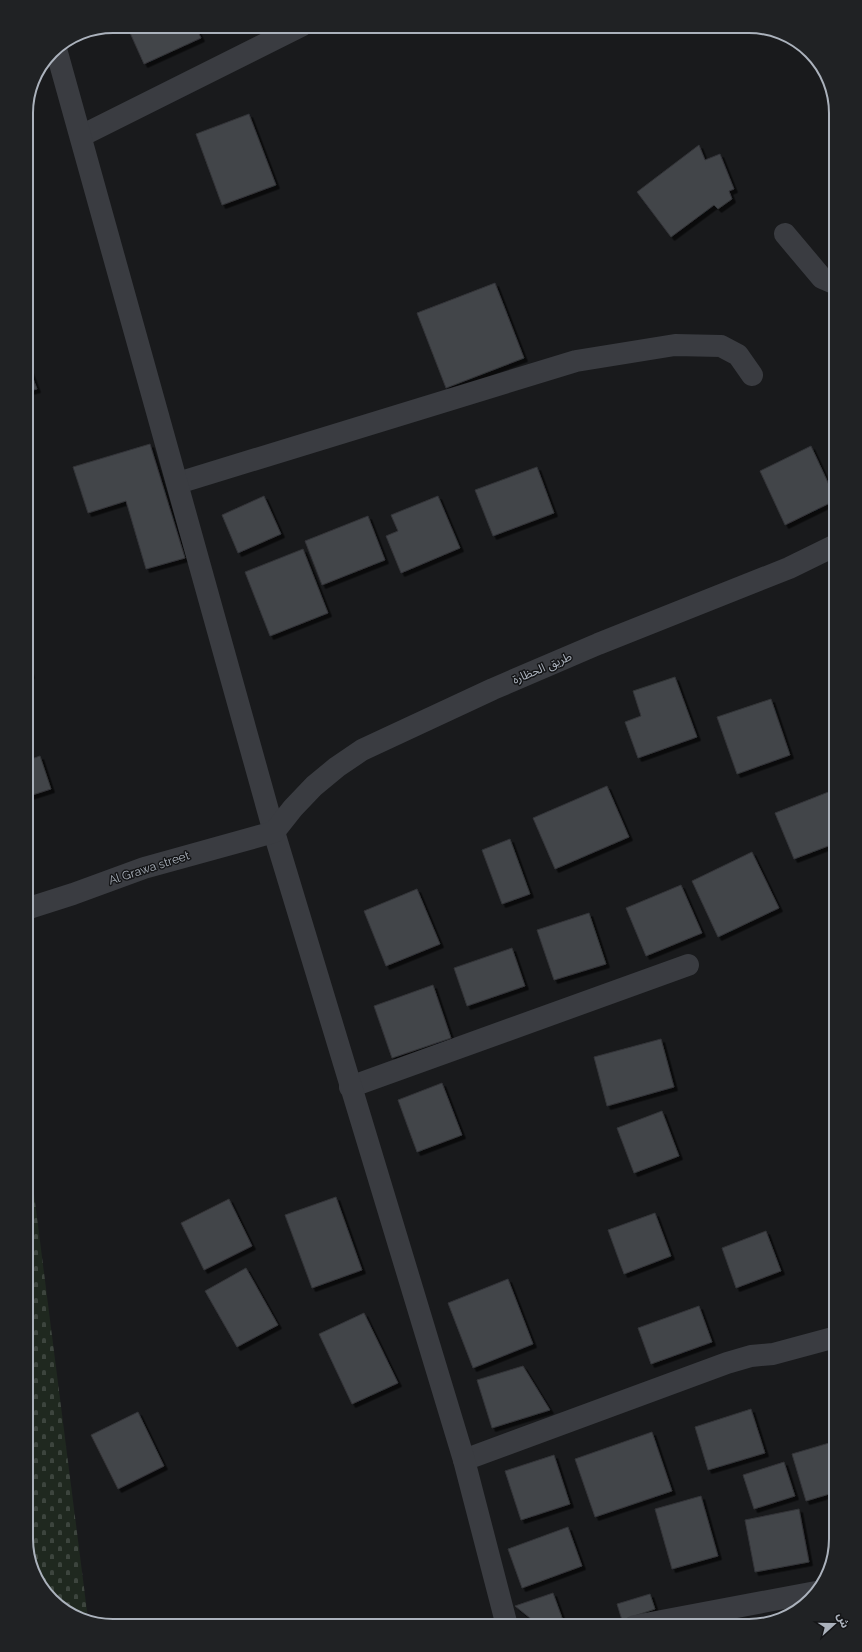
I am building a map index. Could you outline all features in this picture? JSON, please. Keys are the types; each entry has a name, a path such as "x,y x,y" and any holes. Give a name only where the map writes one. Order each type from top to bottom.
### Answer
{"street":[{"path":"81,136 287,33"},
{"path":"58,55 274,832 464,1460 505,1619"},
{"path":"785,234 822,278 829,281"},
{"path":"178,483 576,361 675,345 721,346 738,354 752,375"},
{"name":"طريق الحظارة","path":"274,832 293,808 314,786 337,766 362,750 493,689 598,644 789,568 829,548"},
{"name":"Al Grawa street","path":"33,907 144,868 274,832"},
{"path":"350,1087 688,965"},
{"path":"464,1460 727,1363 751,1356 773,1354 829,1339"},
{"path":"672,1619 808,1594"}],"green space":[{"path":"33,1186 88,1615 64,1603 49,1588 39,1570 33,1545"}],"building":[{"path":"130,33 198,33 201,38 144,64"},
{"path":"249,114 276,185 222,205 196,134"},
{"path":"699,145 705,160 720,154 734,189 729,191 732,199 718,209 714,205 671,237 637,192"},
{"path":"495,283 524,358 446,388 417,313"},
{"path":"33,378 37,389 33,390"},
{"path":"150,444 185,558 146,569 126,501 88,513 73,467"},
{"path":"811,446 829,485 829,503 785,525 760,471"},
{"path":"537,467 554,513 493,536 475,490"},
{"path":"264,496 281,534 238,553 222,515"},
{"path":"438,496 460,548 401,573 386,536 398,531 391,515"},
{"path":"368,516 385,560 322,585 305,541"},
{"path":"303,549 328,613 270,636 245,572"},
{"path":"675,677 697,737 638,758 625,722 641,716 633,691"},
{"path":"771,699 790,755 737,774 717,717"},
{"path":"40,756 51,789 33,795 33,758"},
{"path":"607,786 629,837 555,869 533,818"},
{"path":"829,792 829,846 794,859 775,813"},
{"path":"510,839 530,894 502,904 482,850"},
{"path":"752,852 779,908 718,937 692,881"},
{"path":"681,885 702,933 646,956 626,908"},
{"path":"417,889 440,944 386,966 364,911"},
{"path":"589,913 606,964 554,980 537,930"},
{"path":"512,948 525,986 467,1006 454,968"},
{"path":"433,985 451,1038 392,1058 374,1006"},
{"path":"661,1039 674,1087 607,1106 594,1057"},
{"path":"442,1083 462,1135 417,1152 398,1100"},
{"path":"662,1111 679,1156 634,1173 617,1128"},
{"path":"336,1197 362,1270 312,1288 285,1215"},
{"path":"229,1199 252,1246 204,1270 181,1223"},
{"path":"655,1213 671,1256 624,1274 608,1230"},
{"path":"766,1231 781,1271 736,1288 722,1248"},
{"path":"246,1268 278,1325 237,1347 205,1291"},
{"path":"508,1279 533,1344 473,1368 448,1303"},
{"path":"699,1306 712,1342 651,1364 638,1328"},
{"path":"364,1313 398,1383 352,1404 319,1334"},
{"path":"523,1366 550,1410 492,1428 477,1380"},
{"path":"751,1409 765,1453 708,1470 695,1427"},
{"path":"138,1412 164,1466 118,1489 91,1435"},
{"path":"652,1432 672,1491 595,1517 575,1459"},
{"path":"829,1443 829,1494 806,1501 792,1454"},
{"path":"554,1455 570,1504 521,1520 505,1471"},
{"path":"784,1462 795,1496 754,1509 743,1475"},
{"path":"701,1496 718,1556 672,1569 655,1509"},
{"path":"799,1509 809,1562 755,1572 745,1520"},
{"path":"568,1527 582,1566 522,1588 508,1549"},
{"path":"553,1593 562,1619 531,1619 515,1606"},
{"path":"650,1594 655,1609 622,1619 617,1604"}]}
